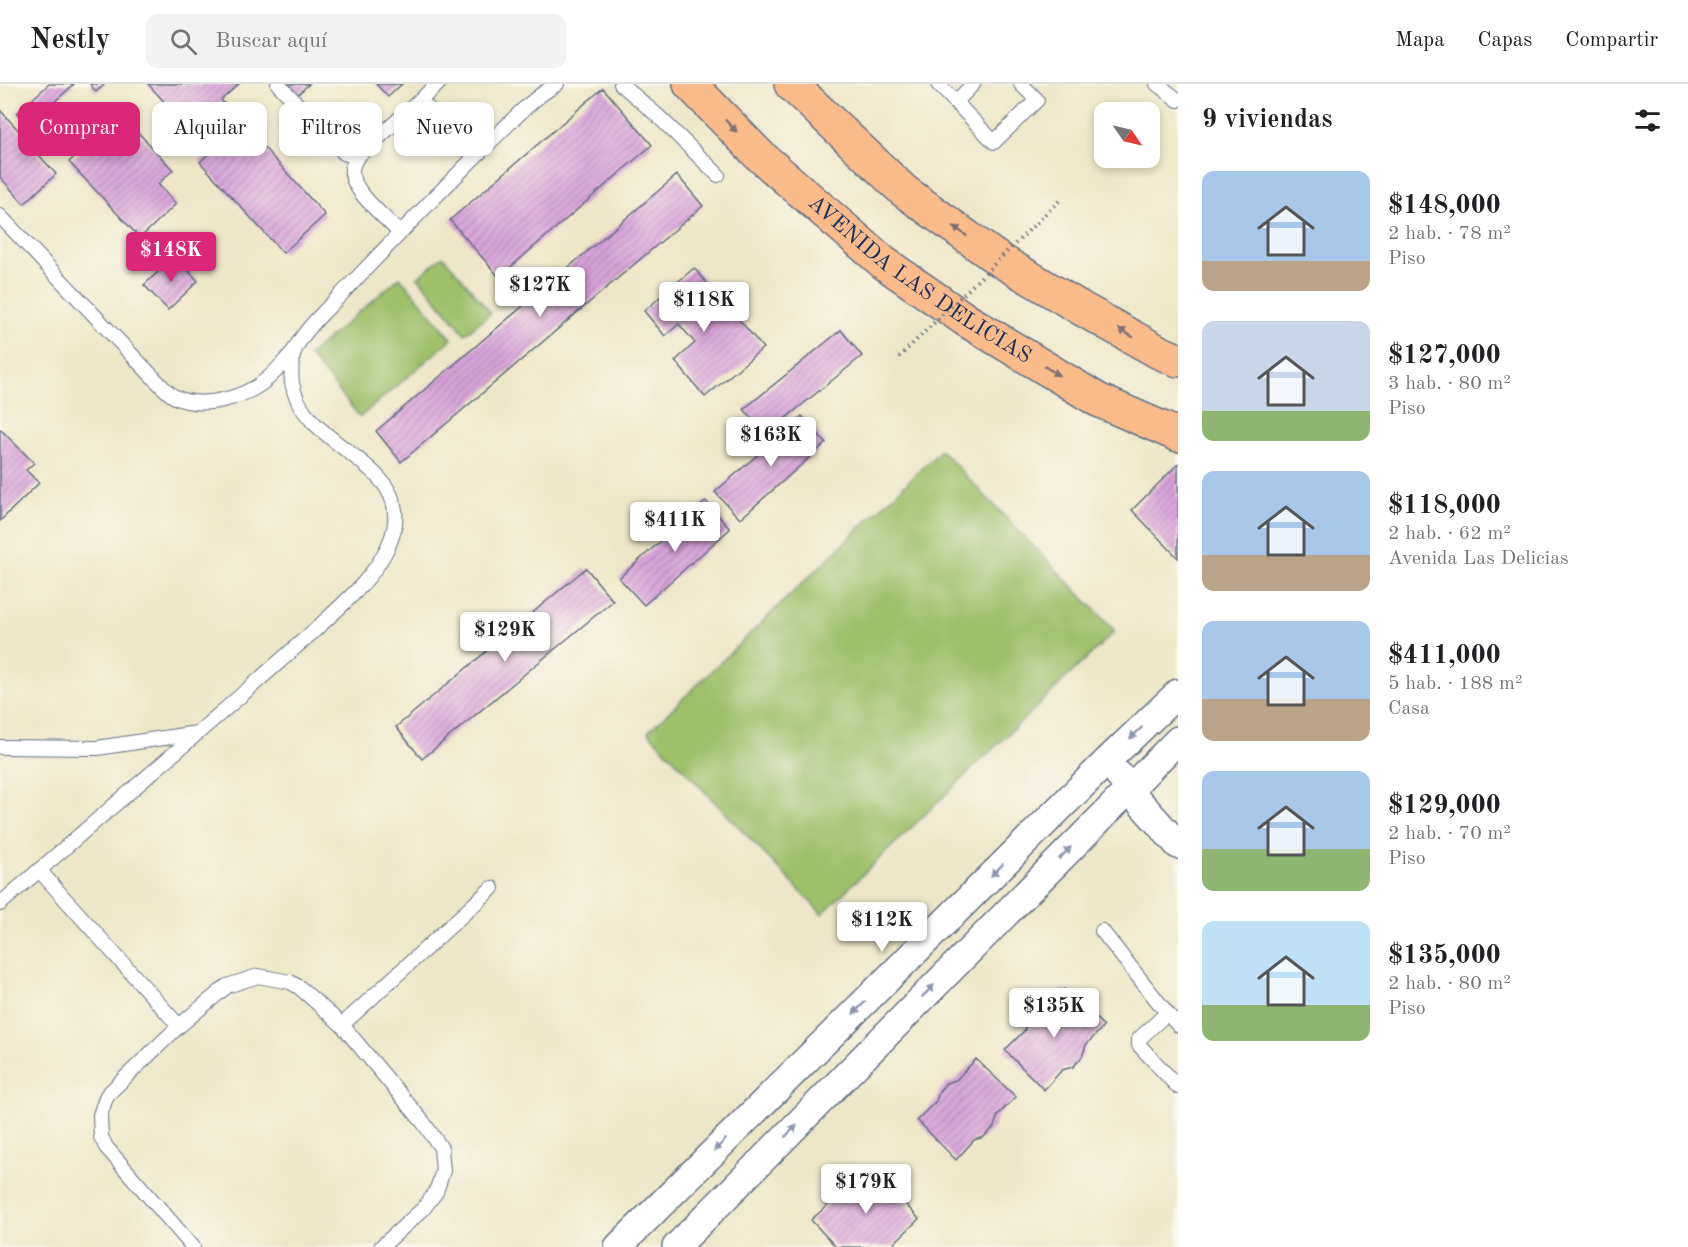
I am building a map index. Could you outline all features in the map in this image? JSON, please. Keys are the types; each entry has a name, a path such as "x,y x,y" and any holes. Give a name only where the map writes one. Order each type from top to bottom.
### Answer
{"main road":[{"name":"AVENIDA LAS DELICIAS","path":"690,84 758,154 884,263 966,320 1098,400 1178,435"},
{"path":"791,84 904,191 995,257 1130,336 1178,360"}],"street":[{"path":"618,1247 1178,693"},
{"path":"676,1247 1178,740"},
{"path":"1108,760 1128,789 1178,845"}],"lane":[{"path":"278,84 344,153 357,157"},
{"path":"400,233 361,193 354,183 351,171 357,157 438,84"},
{"path":"0,216 173,396 193,403 213,401 238,395 267,379 295,350 310,328 400,233 530,104 557,84"},
{"path":"621,84 658,116 718,175"},
{"path":"938,84 994,142 1037,100 1021,84"},
{"path":"956,102 973,84"},
{"path":"1156,84 1178,99"},
{"path":"420,100 476,157"},
{"path":"0,904 356,592 383,556 396,522 394,499 388,487 373,471 325,435 300,405 292,384 291,373 295,350"},
{"path":"0,747 97,748 197,733"},
{"path":"39,870 179,1026"},
{"path":"342,1025 492,888"},
{"path":"1102,932 1178,1025"},
{"path":"193,1247 106,1148 99,1125 100,1115 107,1095 179,1026 227,986 258,976 280,979 299,987 342,1025 423,1122 441,1149 443,1172 436,1192 423,1209 381,1247"},
{"path":"1167,1013 1140,1040 1139,1045 1176,1079"}],"path":[{"path":"899,357 1061,199"}],"green space":[{"path":"443,256 491,313 465,334 418,277"},
{"path":"400,277 452,339 360,417 309,355"},
{"path":"941,450 1115,631 822,914 648,732"}],"building":[{"path":"49,84 74,84 54,102 29,102"},
{"path":"90,84 105,84 96,92"},
{"path":"148,84 239,84 221,100 223,102 164,102"},
{"path":"283,84 309,84 295,97"},
{"path":"376,84 402,84 388,97"},
{"path":"603,88 652,145 499,277 450,220"},
{"path":"0,110 18,130 18,156 40,156 56,174 24,204 0,177"},
{"path":"140,135 152,147 152,156 160,156 173,170 158,184 176,204 140,238 69,162 75,156 140,156"},
{"path":"267,151 325,215 283,253 200,162 206,156 267,156"},
{"path":"677,175 703,206 401,462 376,431"},
{"path":"175,256 198,281 168,310 144,285"},
{"path":"694,268 716,294 701,307 711,319 728,306 763,348 705,397 675,361 695,343 679,324 665,336 644,311"},
{"path":"841,330 862,356 765,435 744,409"},
{"path":"802,416 826,443 740,519 715,492"},
{"path":"0,429 34,463 26,470 39,483 0,521"},
{"path":"1178,464 1178,558 1132,510"},
{"path":"706,501 730,529 644,605 619,578"},
{"path":"586,568 613,601 422,759 396,727"},
{"path":"1064,989 1104,1026 1086,1045 1082,1057 1073,1067 1062,1070 1044,1090 1005,1050 1024,1031 1028,1020 1034,1013 1044,1010"},
{"path":"976,1059 1016,1097 998,1115 994,1127 984,1137 974,1140 956,1160 917,1120 936,1101 940,1090 946,1083 956,1080"},
{"path":"871,1166 919,1219 890,1247 836,1247 811,1220"}]}
